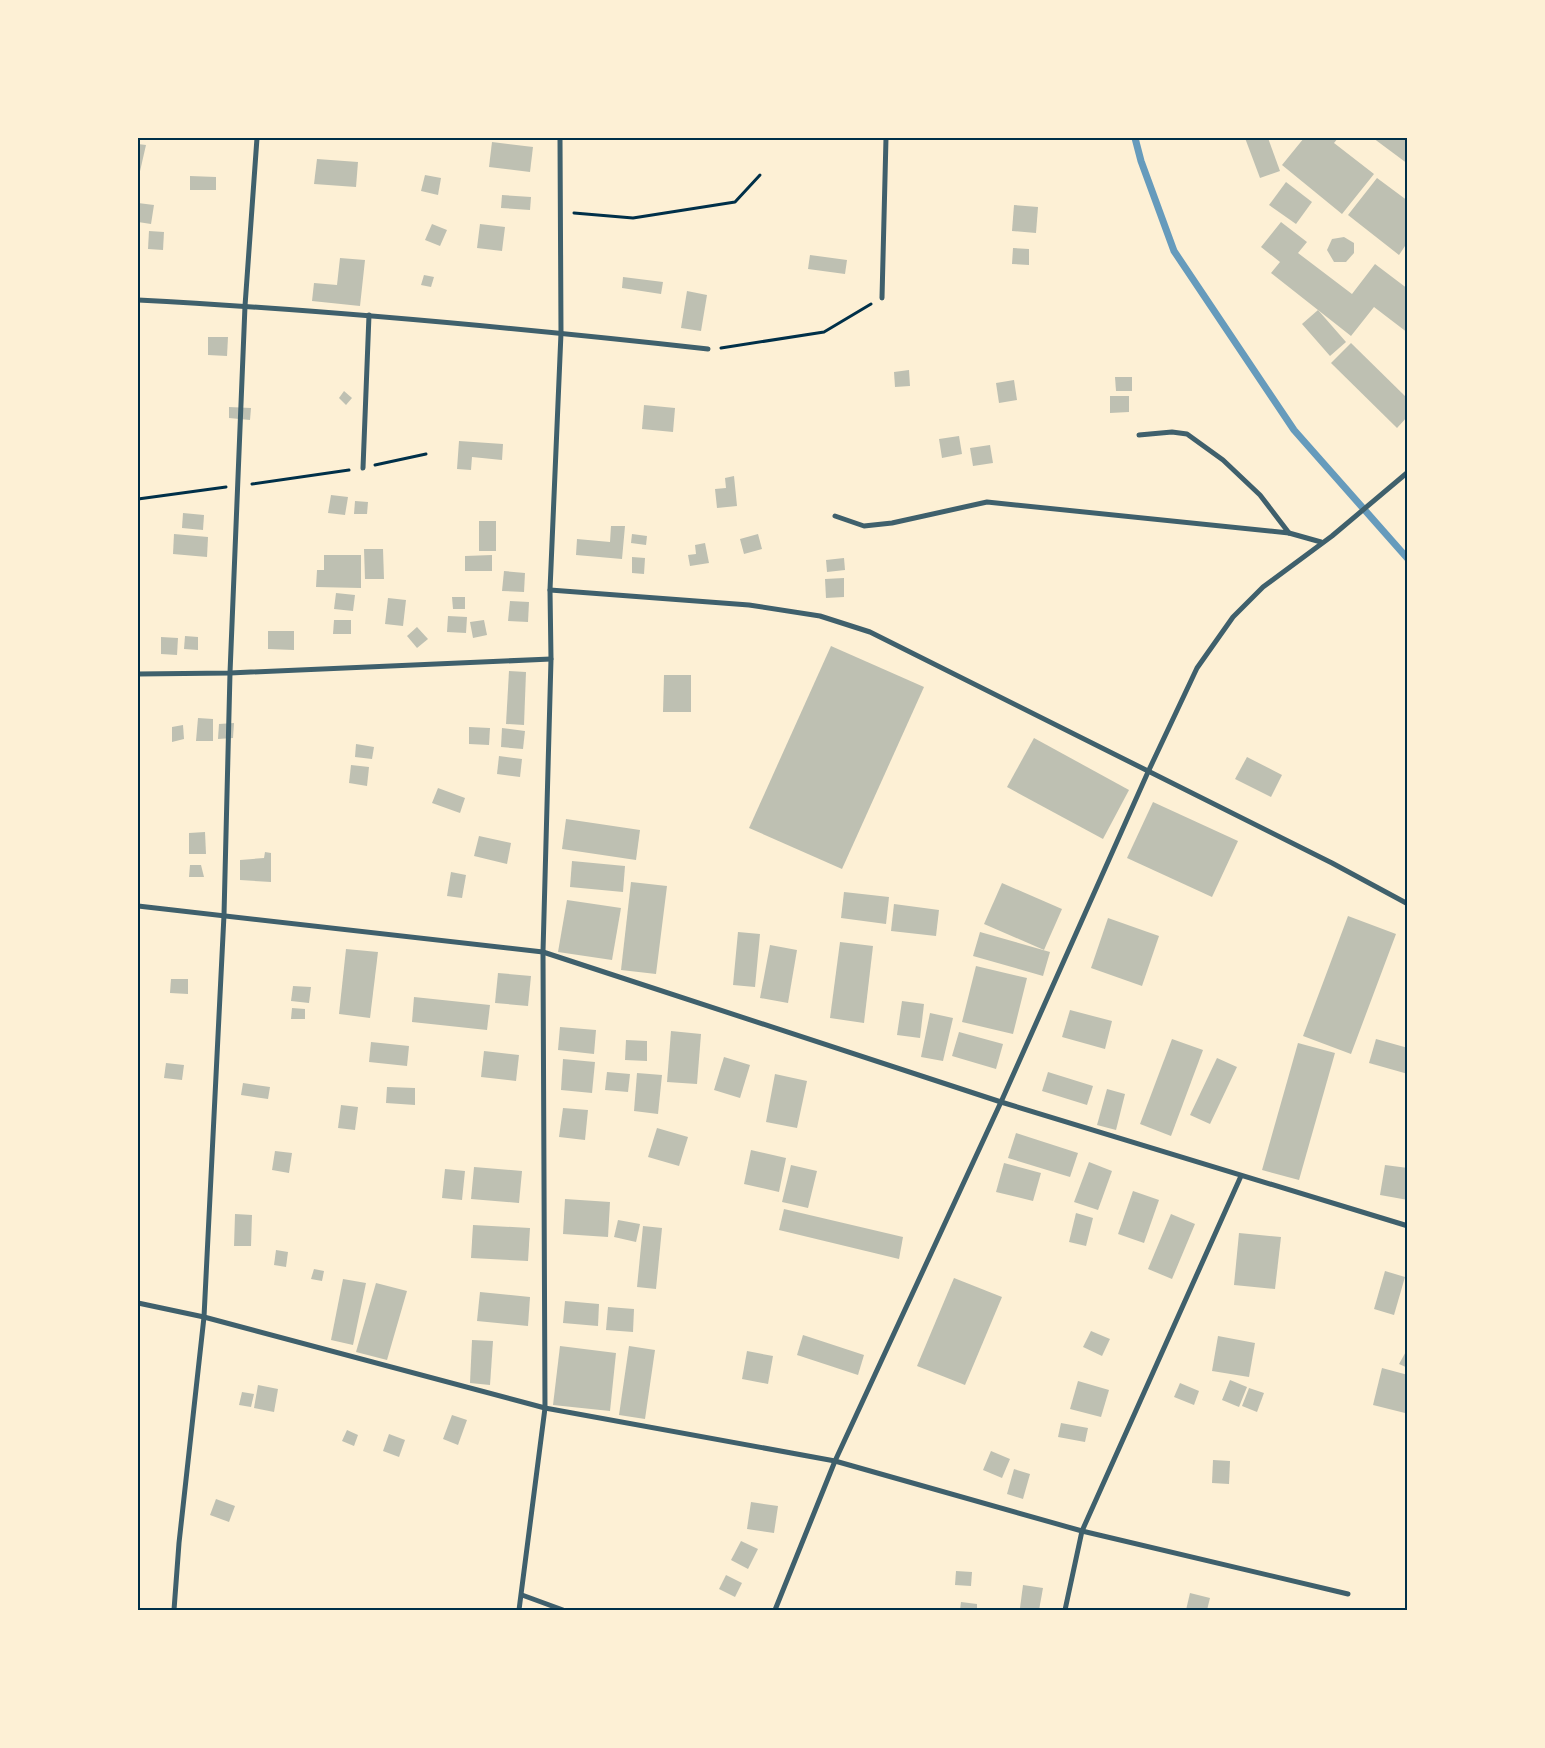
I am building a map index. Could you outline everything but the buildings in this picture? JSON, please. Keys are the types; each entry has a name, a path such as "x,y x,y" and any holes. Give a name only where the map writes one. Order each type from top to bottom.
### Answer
{"street":[{"path":"174,1610 180,1534 204,1317 224,915 230,672 245,306 257,138"},
{"path":"519,1610 544,1408 543,952 551,659 550,590 561,332 560,138"},
{"path":"882,298 886,138"},
{"path":"138,300 369,315 561,332 708,350"},
{"path":"363,468 369,315"},
{"path":"1139,435 1172,432 1187,434 1223,460 1254,489 1289,533"},
{"path":"775,1610 834,1461 1001,1102 1148,772 1197,668 1233,617 1263,587 1321,542 1332,536 1408,472"},
{"path":"835,516 864,526 892,523 987,502 1289,533 1321,542"},
{"path":"550,590 749,605 820,616 870,632 1332,863 1408,904"},
{"path":"138,674 551,659"},
{"path":"138,906 543,952 1001,1102 1408,1226"},
{"path":"1065,1610 1082,1531 1241,1176"},
{"path":"138,1303 204,1317 544,1408 834,1461 1082,1531 1348,1594"},
{"path":"522,1595 563,1610"}],"path":[{"path":"559,212 633,218 735,202 760,175"},
{"path":"708,350 824,332 882,298"},
{"path":"138,499 363,468 426,454"}],"waterway":[{"path":"1135,138 1141,161 1174,251 1294,430 1408,559"}]}
